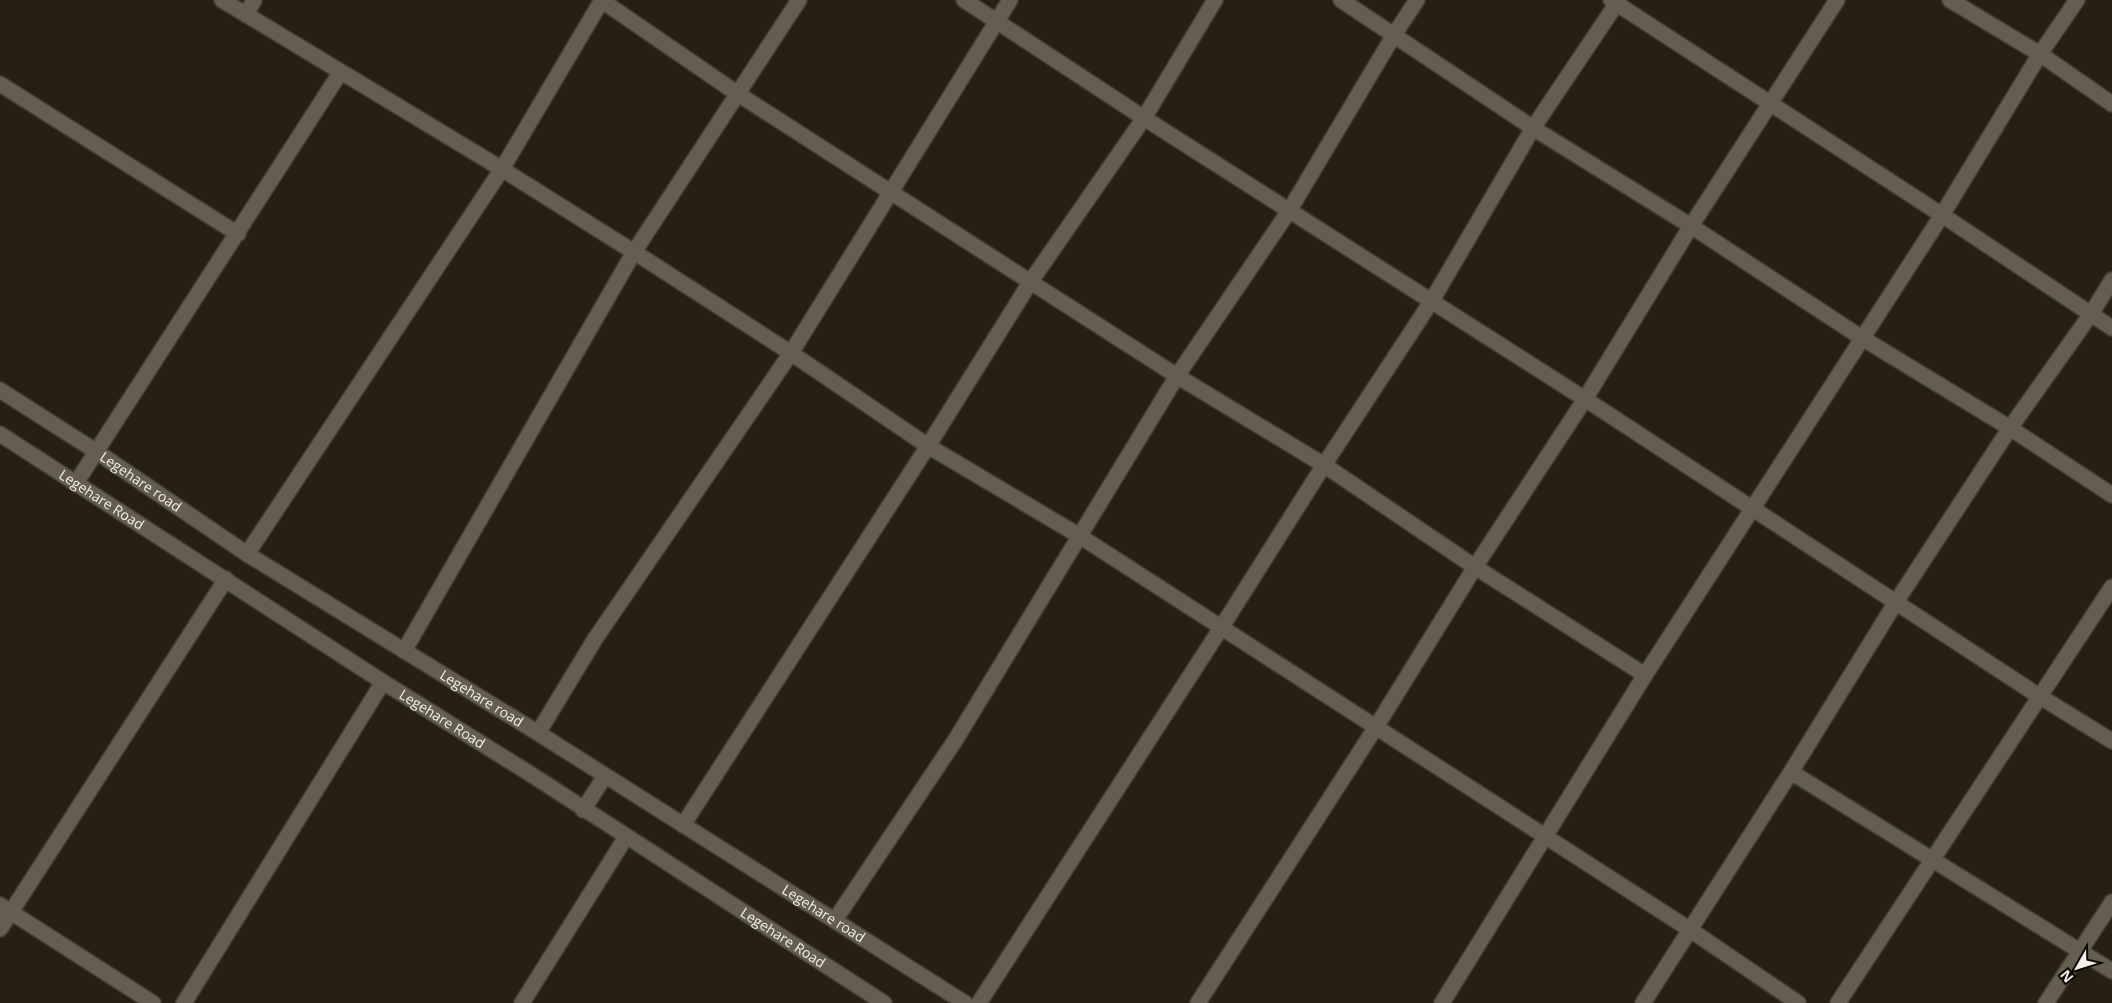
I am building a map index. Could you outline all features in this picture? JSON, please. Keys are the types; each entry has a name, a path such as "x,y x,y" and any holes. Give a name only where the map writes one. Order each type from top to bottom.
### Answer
{"street":[{"path":"222,0 634,252 791,353 928,446 1078,535 1689,929 1798,1003"},
{"path":"246,15 254,0"},
{"path":"247,554 502,170 602,0 738,94 1177,376 1324,465 1475,567 1645,675"},
{"path":"404,651 445,583 634,252 799,0"},
{"path":"964,0 1144,118 1585,399 2039,696 2112,741"},
{"path":"538,732 595,639 791,353 1010,0"},
{"path":"683,825 928,446 1031,281 1144,118 1215,0"},
{"path":"1341,0 1533,128 1691,226 1862,338 2010,428 2112,495"},
{"path":"835,920 956,739 1078,535 1177,376 1289,211 1394,34 1417,0"},
{"path":"1198,1003 1376,727 1475,567 1585,399 1691,226 1837,0"},
{"path":"1950,0 2040,54 2112,104"},
{"path":"1442,1003 1645,675 1942,215 2040,54 2077,0"},
{"path":"979,1003 1324,465 1431,302 1533,128 1615,1 1770,105 1942,215 2112,328"},
{"path":"76,483 340,73"},
{"path":"0,84 238,234"},
{"path":"1643,1003 1791,772 1896,602 2010,428 2091,314 2112,280"},
{"name":"Legehare road","path":"1,393 97,452 247,554 538,732 604,776 965,1003"},
{"name":"Legehare Road","path":"0,434 881,1002"},
{"path":"0,929 6,909 226,580"},
{"path":"1838,1003 2112,587"},
{"path":"184,1003 383,682"},
{"path":"1791,772 2112,971"},
{"path":"583,810 604,776"},
{"path":"522,1003 626,837"},
{"path":"2046,1003 2112,902"},
{"path":"6,909 153,1003"}]}
